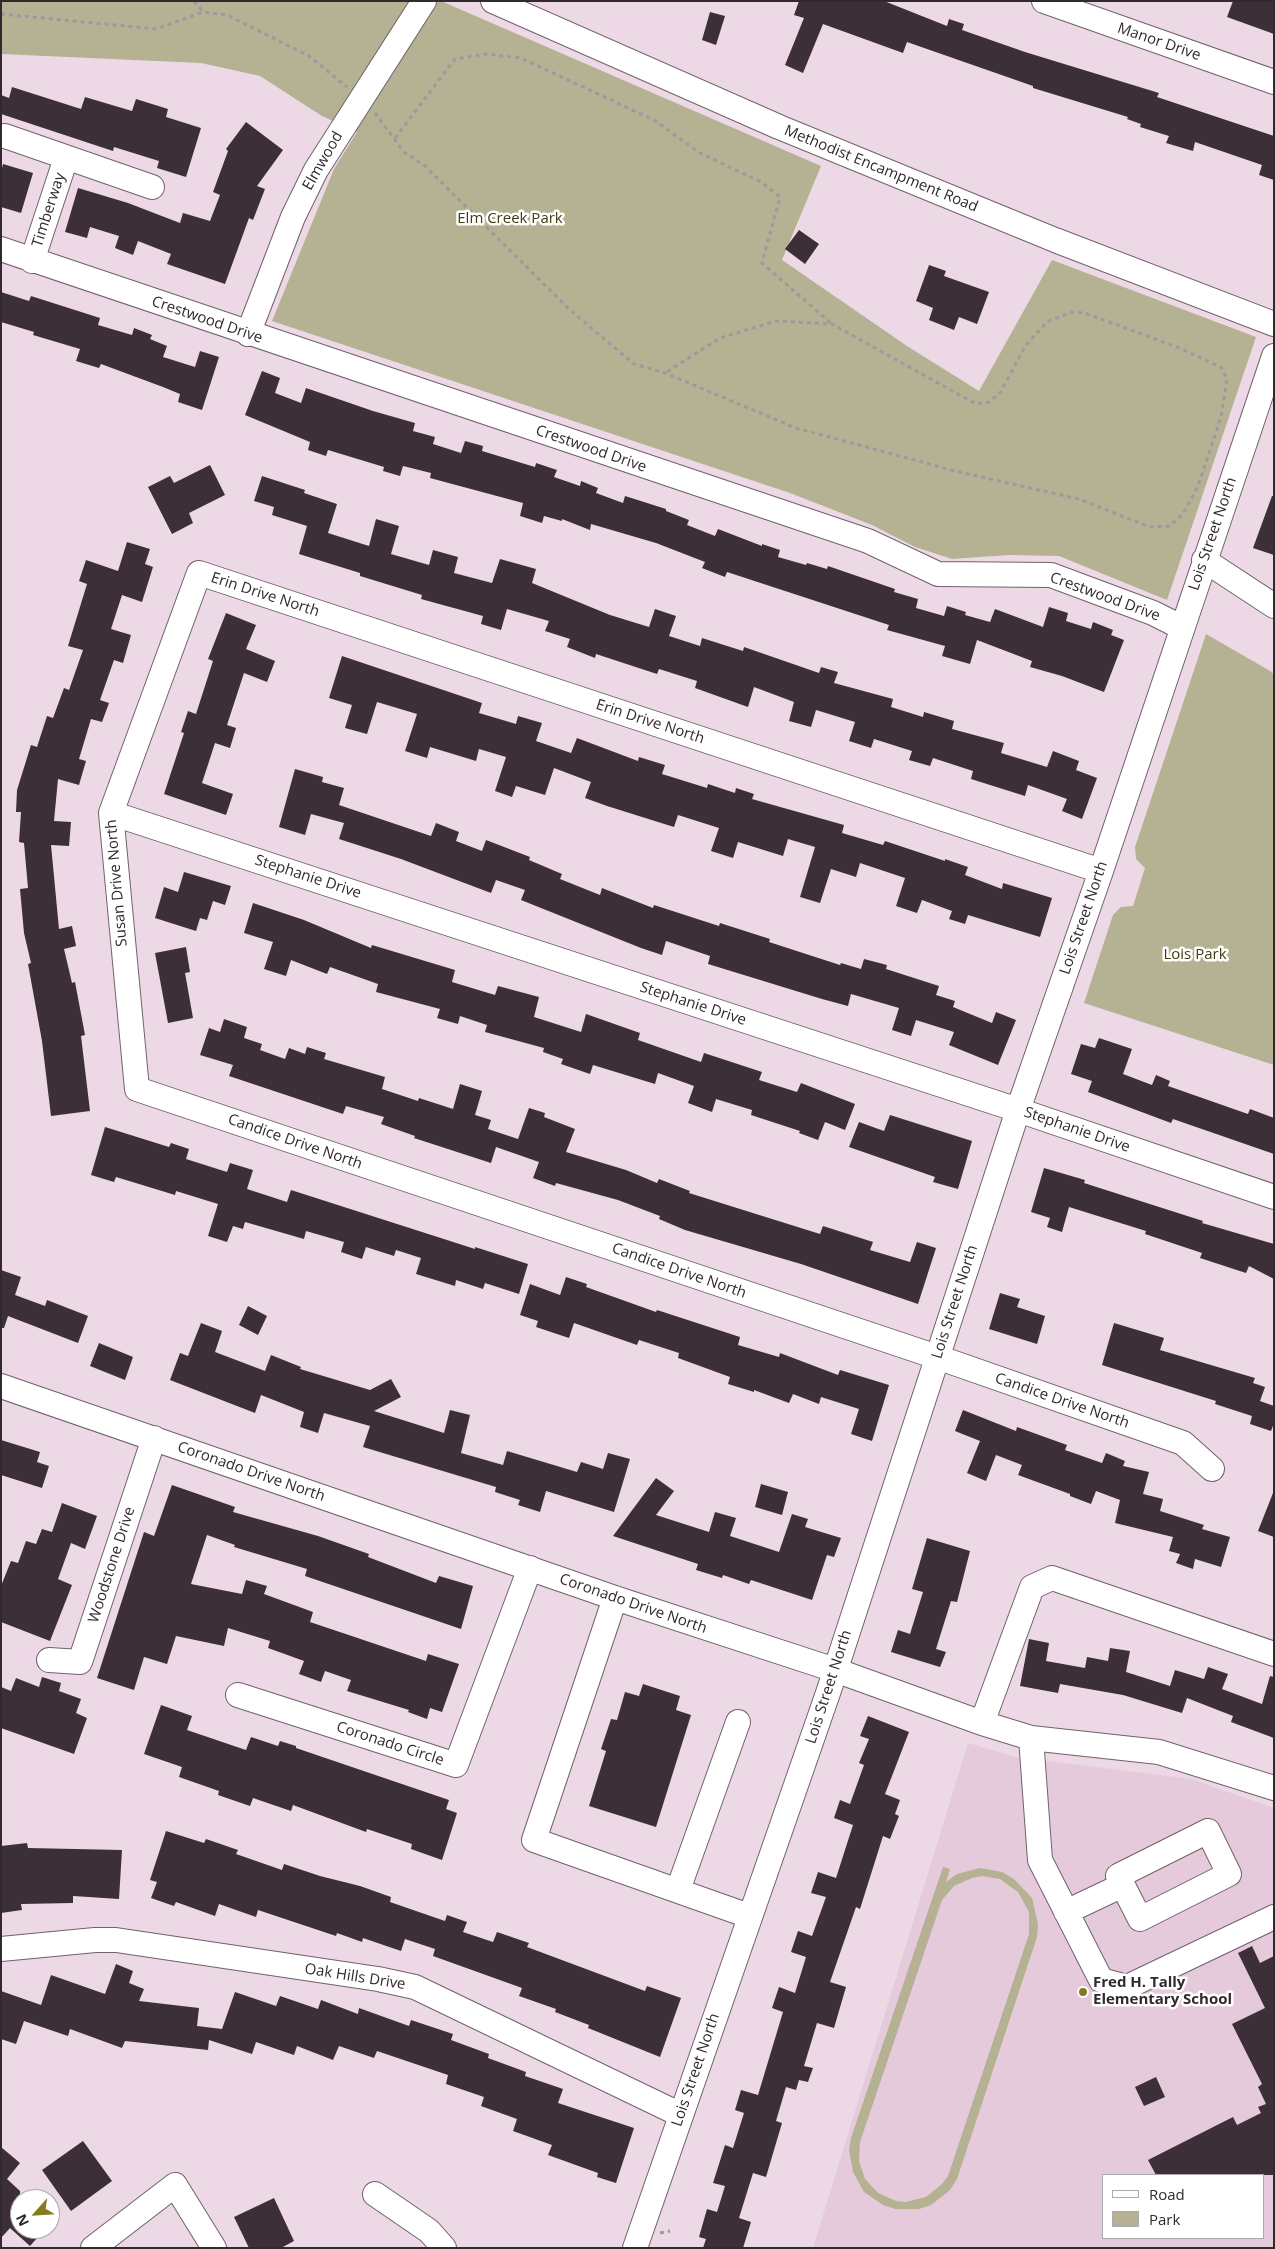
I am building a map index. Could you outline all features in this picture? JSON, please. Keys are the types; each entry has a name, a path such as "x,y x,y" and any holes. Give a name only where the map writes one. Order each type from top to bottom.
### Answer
{"street":[{"name":"Elmwood","path":"248,334 293,217 316,170 424,1"},
{"name":"Methodist Encampment Road","path":"493,1 788,131 1055,240 1274,324"},
{"name":"Manor Drive","path":"1044,1 1274,82"},
{"name":"Timberway","path":"6,136 152,187"},
{"name":"Timberway","path":"32,262 66,158"},
{"name":"Crestwood Drive","path":"1,249 32,262 868,541 938,574 1051,575 1181,627"},
{"name":"Lois Street North","path":"635,2248 835,1670 1018,1110 1101,871 1181,627 1274,356"},
{"path":"1204,560 1274,606"},
{"name":"Susan Drive North","path":"137,1089 111,813 199,573"},
{"name":"Erin Drive North","path":"199,573 1101,871"},
{"name":"Stephanie Drive","path":"111,813 1018,1110 1274,1197"},
{"name":"Candice Drive North","path":"137,1089 937,1357 1183,1443 1212,1469"},
{"name":"Coronado Drive North","path":"1,1386 615,1598 835,1670 982,1723 1031,1738 1159,1752 1274,1788"},
{"name":"Woodstone Drive","path":"49,1660 80,1662 154,1438"},
{"name":"Coronado Circle","path":"238,1695 456,1765 530,1568"},
{"path":"982,1723 1032,1587 1052,1578 1274,1654"},
{"path":"615,1598 534,1840 750,1916"},
{"path":"678,1890 738,1722"},
{"path":"1031,1738 1040,1860 1101,1980 1127,1987 1274,1917"},
{"path":"1066,1912 1123,1885"},
{"name":"Oak Hills Drive","path":"1,1949 95,1940 116,1940 139,1945 378,1979 415,1987 681,2115"},
{"path":"93,2248 174,2185 214,2248"},
{"path":"376,2194 430,2231 444,2248"}],"path":[{"path":"194,1 203,12"},
{"path":"1,14 156,29 203,12 227,15 309,56 361,98 395,138 404,152 425,166 570,310 634,364 665,374 796,428 955,471 1079,499 1150,527 1170,526 1183,514 1198,486 1221,417 1227,379 1222,368 1182,349 1086,314 1072,312 1047,322 1026,345 1000,393 989,402 976,404 832,324 762,262 780,198 761,182 700,153 654,120 521,58 486,54 455,59 395,138"},
{"path":"665,374 720,338 776,321 832,324"}],"shaded area":[{"name":"Fred H. Tally Elementary School","path":"968,1743 1016,1757 1191,1779 1274,1808 1274,2248 813,2248"}],"green space":[{"name":"Elm Creek Park","path":"1,1 441,1 821,166 782,260 907,346 979,391 1052,260 1256,337 1167,600 1059,556 1009,555 952,559 915,547 872,525 790,493 272,321 334,169 357,132 322,116 260,76 201,63 1,54"},
{"name":"Lois Park","path":"1206,634 1272,672 1274,678 1274,1065 1084,1003 1113,915 1121,907 1133,906 1145,868 1136,859 1135,847"},
{"path":"943,1867 950,1869 946,1882 957,1874 980,1868 1002,1872 1014,1879 1032,1898 1038,1924 1037,1937 957,2179 950,2190 931,2205 919,2209 895,2209 883,2205 864,2192 853,2172 849,2150 851,2138","holes":["982,1876 1000,1879 1018,1892 1029,1912 1029,1934 948,2176 942,2184 926,2197 906,2202 896,2201 878,2193 865,2179 859,2161 860,2142 942,1900 954,1886 972,1878"]}],"building":[{"path":"799,1 884,1 947,26 949,19 964,24 962,30 1025,52 1159,93 1157,97 1274,136 1274,180 1259,175 1262,165 1195,142 1193,151 1166,143 1169,136 1140,127 1141,124 1127,119 1128,117 1033,88 1033,86 907,42 903,53 823,24 803,73 785,65 804,18 794,15"},
{"path":"1233,1 1274,1 1274,34 1227,17"},
{"path":"710,12 725,16 716,45 702,40"},
{"path":"12,87 81,109 85,97 132,111 136,99 168,109 166,117 201,128 186,177 157,168 159,161 114,147 113,151 1,114 1,95 9,98"},
{"path":"246,122 283,150 257,186 265,189 253,220 249,218 225,284 167,264 171,254 138,241 133,255 115,248 119,236 90,227 87,238 65,232 78,188 128,203 180,223 183,213 210,221 220,195 213,192 228,151 226,149"},
{"path":"3,164 33,173 21,213 1,207 1,172"},
{"path":"799,230 819,244 805,264 785,249"},
{"path":"929,265 946,271 944,276 989,292 977,324 959,317 954,330 929,320 933,308 916,301"},
{"path":"1,292 29,301 31,296 100,318 98,325 132,335 134,328 152,335 150,339 167,346 163,357 195,367 200,351 219,357 202,410 178,402 180,394 163,387 101,364 99,368 76,361 80,349 33,335 34,332 1,322"},
{"path":"262,371 280,378 275,393 301,403 306,388 415,423 413,431 435,437 433,444 461,453 465,441 483,446 482,451 535,467 536,463 557,470 554,477 580,486 581,481 598,488 596,493 623,503 625,496 666,509 666,511 689,520 687,525 715,536 718,529 762,546 762,544 780,550 778,557 827,569 828,566 895,589 894,592 918,599 916,608 944,616 947,606 966,612 965,615 990,622 995,609 1043,627 1049,607 1068,613 1066,621 1091,629 1093,622 1113,630 1111,635 1124,640 1104,692 1062,676 1030,667 1032,661 977,640 970,664 942,656 945,646 887,630 889,625 727,572 725,577 702,568 705,562 656,543 591,524 590,530 562,519 562,521 544,516 542,523 520,516 523,503 430,478 431,473 403,466 400,476 383,471 384,467 328,450 326,456 308,450 310,442 245,415"},
{"path":"210,465 225,495 189,513 193,523 172,534 148,487 170,476 174,483"},
{"path":"262,476 305,490 304,493 337,504 328,533 369,546 376,519 399,526 391,554 429,565 433,550 458,557 454,573 492,583 500,559 536,569 532,583 610,615 649,627 655,609 676,616 669,636 700,646 702,638 743,651 744,647 819,673 821,667 838,672 834,683 893,699 891,707 923,717 924,712 954,721 952,729 1004,743 1001,753 1047,767 1053,751 1079,761 1076,770 1097,778 1082,819 1062,811 1067,799 1028,785 1025,796 971,779 973,771 933,758 930,766 909,760 912,751 874,739 871,748 849,741 855,722 816,710 811,727 789,721 794,702 754,687 748,707 695,688 697,681 659,669 657,674 596,654 595,658 567,647 570,639 545,631 549,621 507,609 501,630 481,624 483,616 421,599 422,595 360,576 360,573 299,554 307,526 272,515 274,507 254,501"},
{"path":"1272,496 1274,496 1274,555 1253,548"},
{"path":"127,542 150,549 145,564 153,567 142,602 122,595 111,629 131,635 123,663 114,660 100,700 109,703 102,722 91,719 79,759 86,761 79,785 58,779 54,821 71,822 69,846 51,845 59,929 72,926 76,946 64,949 72,983 75,982 85,1035 81,1036 90,1111 51,1116 42,1041 28,964 31,963 24,933 20,889 28,888 24,843 19,842 21,812 16,812 17,790 31,745 37,747 47,716 53,718 64,688 69,690 83,650 68,646 87,584 79,581 86,560 118,571"},
{"path":"226,613 256,625 246,649 275,661 267,682 244,673 227,725 236,728 230,748 215,743 202,783 233,794 226,815 164,794 184,733 181,732 188,711 196,714 213,661 208,659"},
{"path":"342,656 482,703 479,713 516,724 518,716 542,723 536,741 571,753 577,738 638,761 639,757 665,765 662,774 707,788 708,784 735,793 736,788 754,794 752,799 844,825 842,833 883,845 885,841 968,867 965,875 1002,889 1003,883 1052,898 1040,937 968,915 965,924 949,919 952,911 922,900 917,913 896,906 905,878 860,863 856,877 831,869 820,903 800,897 815,847 788,839 783,856 738,842 733,858 711,851 719,828 678,815 674,827 585,798 591,782 554,768 545,795 516,786 512,797 495,791 506,757 479,749 476,761 430,747 427,758 405,751 417,714 377,702 367,734 345,728 352,705 329,698"},
{"path":"295,769 323,777 322,782 344,788 339,805 431,836 436,823 459,832 456,841 482,851 486,840 530,857 529,860 562,874 560,879 600,895 602,888 653,908 654,905 719,926 720,923 770,939 769,942 840,965 841,963 861,969 864,959 887,965 886,969 939,986 936,995 955,1001 953,1007 992,1023 996,1012 1016,1020 998,1065 949,1045 954,1032 916,1020 911,1036 892,1030 899,1008 851,994 848,1006 822,999 708,964 710,956 666,941 662,955 641,948 521,900 525,890 496,880 491,893 401,859 339,839 344,823 311,814 305,835 279,827"},
{"path":"184,872 231,886 225,905 213,901 207,920 200,918 196,931 155,918 164,887 178,892"},
{"path":"253,903 304,920 371,948 372,945 455,970 452,982 495,995 498,986 539,997 534,1017 581,1032 586,1014 640,1033 638,1040 701,1062 704,1053 762,1072 759,1080 797,1092 801,1083 855,1104 845,1130 825,1122 818,1140 799,1133 800,1131 751,1115 752,1110 716,1099 712,1112 688,1103 694,1086 658,1073 655,1084 593,1065 590,1074 561,1064 563,1059 543,1052 544,1048 485,1032 487,1025 460,1016 458,1024 437,1018 440,1009 376,992 378,984 330,967 327,974 291,960 286,976 264,969 273,942 244,933"},
{"path":"186,947 190,972 185,973 193,1018 168,1023 155,953"},
{"path":"224,1019 247,1027 244,1038 262,1044 260,1050 285,1059 289,1048 305,1054 307,1047 326,1053 324,1059 385,1077 382,1089 418,1101 419,1098 453,1109 460,1084 482,1091 475,1115 491,1120 488,1129 518,1139 529,1108 545,1113 544,1117 575,1129 566,1152 626,1170 657,1183 659,1179 690,1191 689,1193 820,1234 823,1226 873,1242 870,1250 910,1262 917,1242 936,1248 918,1304 801,1264 685,1230 659,1219 660,1216 618,1200 556,1183 555,1186 533,1178 539,1162 496,1147 491,1163 414,1138 415,1136 381,1124 384,1117 346,1106 343,1114 229,1076 233,1065 200,1055 209,1028 220,1032"},
{"path":"1099,1038 1132,1049 1123,1074 1152,1085 1156,1075 1170,1081 1168,1086 1248,1114 1250,1109 1274,1118 1274,1154 1173,1119 1171,1123 1088,1092 1092,1081 1071,1074 1081,1044 1095,1048"},
{"path":"890,1115 972,1141 958,1189 933,1182 935,1177 849,1147 859,1122 884,1131"},
{"path":"105,1127 169,1147 171,1143 189,1149 186,1159 227,1172 230,1163 253,1170 247,1189 287,1202 291,1190 528,1264 519,1294 485,1283 483,1289 456,1280 455,1286 416,1274 421,1258 396,1250 394,1256 366,1247 362,1259 341,1252 344,1242 306,1231 304,1239 245,1222 243,1229 233,1226 227,1242 208,1236 218,1204 176,1191 175,1195 116,1177 114,1182 91,1175"},
{"path":"1044,1168 1085,1180 1084,1183 1203,1221 1202,1223 1274,1244 1274,1279 1249,1266 1246,1273 1200,1258 1202,1253 1145,1234 1146,1231 1069,1207 1062,1232 1047,1227 1050,1218 1031,1212"},
{"path":"1,1270 21,1277 15,1295 45,1306 47,1300 88,1316 78,1343 8,1316 4,1328 1,1328"},
{"path":"566,1277 587,1284 586,1287 656,1312 657,1310 740,1337 738,1345 779,1357 780,1353 838,1375 840,1370 889,1385 872,1441 851,1434 859,1409 821,1397 819,1404 793,1394 789,1403 754,1390 754,1392 728,1384 730,1377 678,1358 679,1353 639,1340 637,1345 574,1323 569,1338 536,1327 538,1321 520,1315 530,1284 560,1295"},
{"path":"1000,1293 1020,1299 1017,1307 1045,1316 1037,1344 989,1329"},
{"path":"248,1306 267,1316 258,1335 239,1325"},
{"path":"201,1323 222,1331 215,1352 265,1371 271,1355 301,1367 300,1369 370,1390 391,1379 401,1397 374,1411 444,1433 450,1410 470,1415 461,1453 503,1465 507,1451 577,1472 581,1462 603,1469 608,1453 630,1459 614,1512 546,1491 540,1512 518,1505 520,1500 495,1492 496,1487 363,1447 370,1426 324,1413 318,1433 300,1427 304,1412 261,1395 255,1413 170,1380 180,1353 188,1356"},
{"path":"1114,1323 1164,1338 1160,1350 1255,1378 1253,1383 1265,1387 1260,1401 1274,1406 1274,1423 1271,1431 1250,1424 1252,1416 1215,1404 1216,1401 1102,1365"},
{"path":"99,1343 133,1357 125,1380 90,1366"},
{"path":"963,1410 1016,1431 1017,1427 1067,1445 1065,1450 1102,1463 1106,1453 1125,1461 1123,1466 1149,1472 1143,1494 1163,1499 1160,1511 1204,1525 1202,1529 1230,1537 1221,1567 1195,1559 1193,1569 1176,1563 1180,1554 1169,1551 1173,1537 1115,1523 1120,1500 1096,1491 1091,1504 1070,1496 1070,1494 1018,1475 1022,1465 996,1455 986,1481 967,1473 980,1441 955,1431"},
{"path":"1,1440 40,1452 37,1462 49,1466 42,1488 1,1475"},
{"path":"656,1478 674,1491 656,1515 709,1532 715,1512 736,1518 730,1536 779,1552 792,1514 808,1519 805,1527 841,1538 834,1557 827,1555 812,1600 751,1580 749,1584 723,1575 722,1578 696,1570 698,1564 613,1536"},
{"path":"761,1484 788,1492 782,1515 755,1507"},
{"path":"172,1485 235,1507 233,1512 318,1536 369,1554 368,1557 436,1583 439,1576 473,1586 461,1629 305,1576 307,1569 234,1547 235,1545 207,1535 191,1584 242,1594 246,1580 267,1586 264,1594 313,1612 310,1622 426,1661 428,1654 459,1664 442,1712 430,1708 427,1719 408,1712 409,1710 347,1691 351,1680 325,1671 321,1682 299,1674 304,1661 268,1648 270,1641 228,1628 224,1646 176,1636 167,1664 144,1657 134,1690 97,1678 144,1532 154,1536"},
{"path":"1274,1493 1274,1537 1258,1531"},
{"path":"62,1503 97,1516 85,1549 71,1543 58,1579 72,1585 50,1641 1,1622 1,1586 11,1561 18,1563 26,1541 36,1544 42,1529 52,1532"},
{"path":"927,1538 970,1551 957,1602 951,1601 936,1649 946,1652 940,1667 891,1652 898,1630 910,1634 923,1592 912,1589"},
{"path":"1029,1639 1049,1643 1046,1661 1085,1668 1087,1657 1108,1661 1110,1648 1130,1651 1126,1672 1170,1686 1175,1670 1204,1679 1208,1667 1228,1674 1222,1689 1262,1704 1270,1676 1274,1677 1274,1738 1231,1722 1233,1716 1187,1698 1182,1713 1123,1695 1060,1684 1058,1693 1020,1686"},
{"path":"42,1677 61,1683 59,1691 81,1699 76,1713 87,1718 74,1754 1,1728 1,1687 11,1691 16,1678 39,1687"},
{"path":"643,1684 680,1696 676,1710 691,1715 656,1827 589,1806 606,1751 601,1749 611,1719 617,1720 625,1692 639,1696"},
{"path":"161,1705 192,1716 187,1730 246,1750 251,1737 278,1746 280,1741 449,1800 446,1809 457,1813 442,1860 411,1849 412,1844 367,1829 366,1832 293,1805 291,1811 253,1798 250,1806 218,1795 219,1791 179,1777 182,1767 144,1754"},
{"path":"868,1716 909,1732 885,1794 900,1800 895,1814 899,1816 890,1839 883,1836 860,1909 856,1907 830,1982 846,1987 834,2028 817,2023 804,2066 813,2068 808,2082 799,2080 796,2090 786,2087 776,2121 782,2123 766,2177 753,2173 739,2218 751,2222 743,2248 703,2248 706,2239 699,2237 707,2209 717,2212 725,2186 713,2183 725,2145 733,2148 744,2113 735,2110 741,2090 758,2095 783,2012 772,2008 779,1987 795,1993 806,1957 791,1952 798,1931 812,1936 826,1897 811,1893 818,1872 836,1878 853,1825 834,1818 840,1800 850,1804 864,1765 859,1763 869,1739 860,1736"},
{"path":"166,1831 204,1843 206,1839 238,1850 236,1854 282,1870 284,1864 320,1876 360,1886 391,1897 390,1902 445,1921 447,1915 467,1922 463,1932 493,1942 497,1932 529,1943 527,1947 645,1991 647,1986 681,1998 660,2057 588,2028 589,2025 555,2012 556,2009 519,1996 522,1988 433,1956 435,1949 405,1939 401,1951 363,1938 362,1942 337,1933 336,1936 258,1910 256,1917 219,1904 215,1916 176,1902 174,1906 151,1898 157,1882 150,1880"},
{"path":"27,1843 28,1848 122,1850 119,1899 73,1896 73,1903 21,1904 22,1910 1,1913 1,1846"},
{"path":"1252,1946 1260,1963 1274,1956 1274,2175 1155,2174 1148,2160 1233,2117 1237,2125 1261,2113 1258,2107 1266,2104 1258,2087 1262,2084 1232,2024 1265,2008 1238,1953"},
{"path":"116,1964 133,1971 129,1983 144,1989 139,2001 199,2008 197,2026 222,2029 235,1992 276,2006 280,1996 318,2009 321,2000 358,2014 359,2008 409,2026 411,2020 453,2034 451,2040 489,2054 488,2058 526,2072 525,2076 563,2089 558,2103 634,2128 616,2183 597,2177 598,2173 548,2155 552,2145 513,2131 517,2119 481,2106 484,2097 446,2084 448,2075 377,2051 374,2058 339,2046 333,2060 297,2046 294,2055 256,2042 252,2054 209,2040 208,2050 125,2041 122,2048 70,2029 68,2036 24,2021 16,2044 1,2039 1,1991 41,2005 51,1975 105,1994"},
{"path":"1156,2077 1165,2097 1144,2106 1135,2087"},
{"path":"83,2141 112,2181 71,2211 60,2195 60,2189 55,2189 42,2170"},
{"path":"1,2147 20,2163 7,2179 18,2189 10,2189 10,2228 1,2238"},
{"path":"274,2198 294,2241 281,2248 249,2248 234,2217"},
{"path":"22,2239 36,2239 30,2246"}],"place":[{"name":"Fred H. Tally Elementary School","path":"1083,1992"}]}
